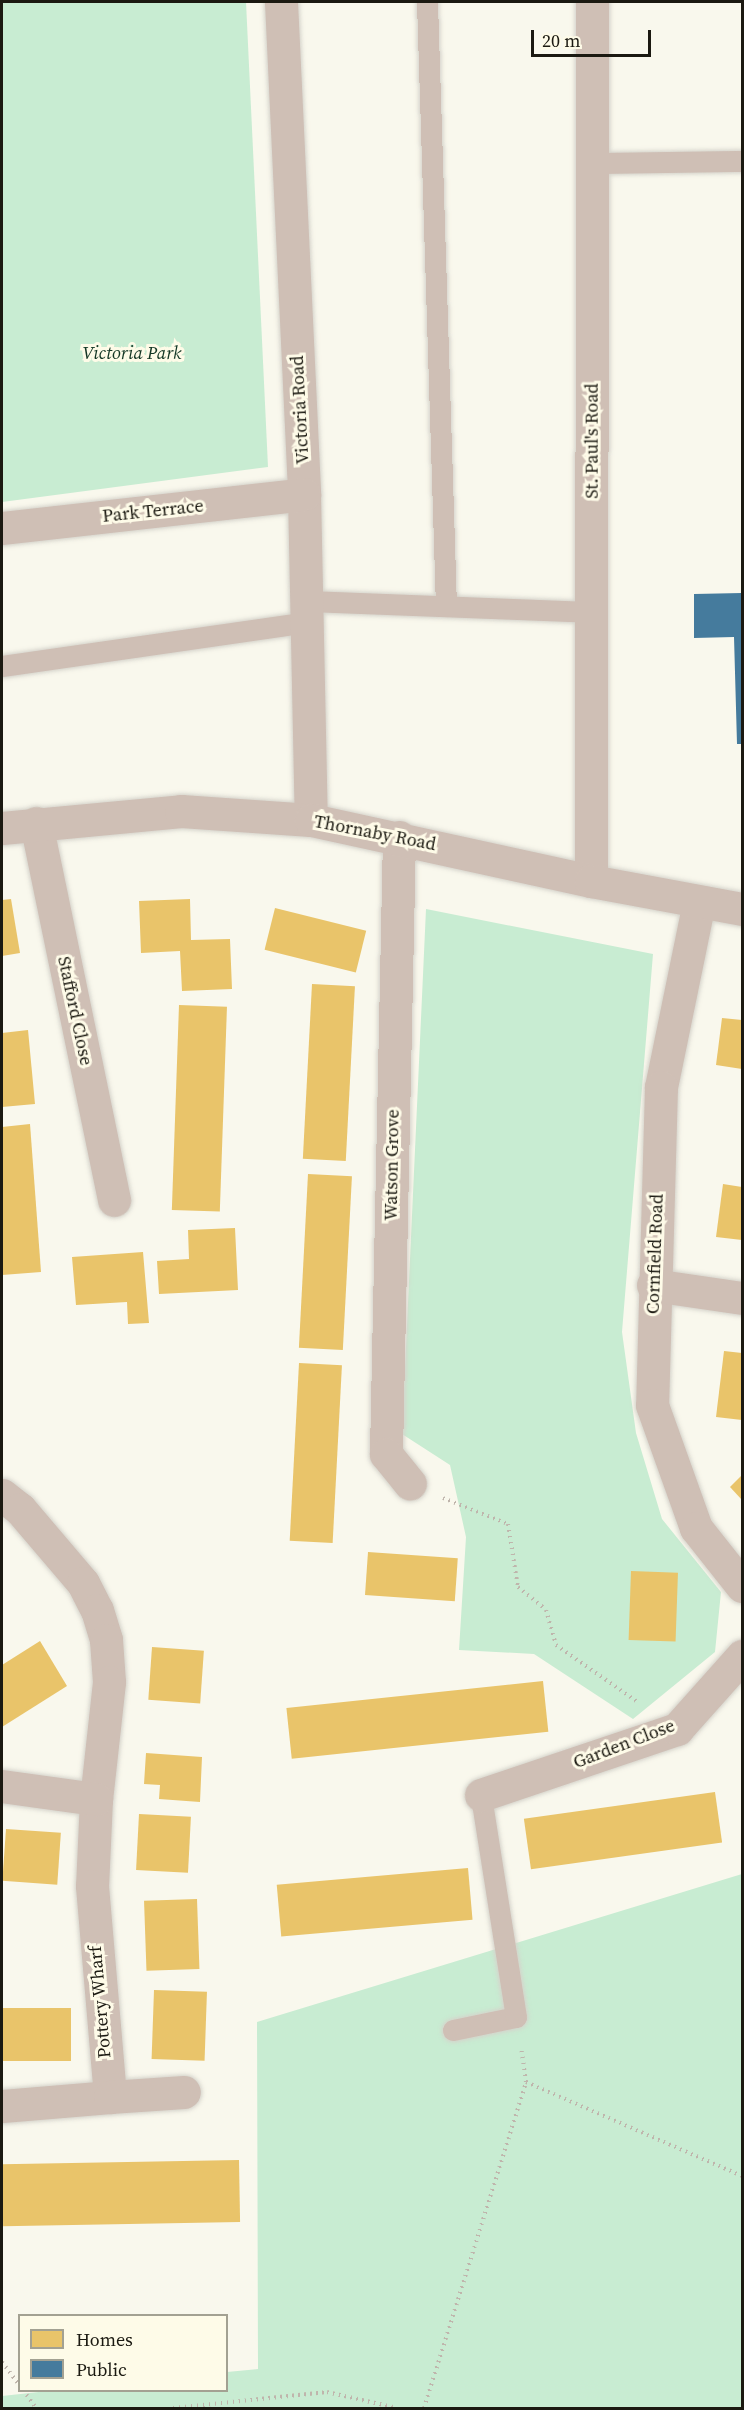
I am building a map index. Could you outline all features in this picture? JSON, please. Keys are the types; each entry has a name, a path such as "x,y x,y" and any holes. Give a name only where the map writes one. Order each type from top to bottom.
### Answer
{"street":[{"name":"Victoria Road","path":"281,2 304,494 311,820"},
{"name":"St. Paul's Road","path":"591,881 592,2"},
{"name":"Park Terrace","path":"2,528 304,494"},
{"name":"Thornaby Road","path":"2,828 181,811 311,820 399,837 591,881 742,909"},
{"name":"Stafford Close","path":"36,823 114,1200"},
{"name":"Watson Grove","path":"399,837 386,1454 410,1484"},
{"name":"Cornfield Road","path":"699,902 661,1086 653,1285 652,1405 696,1528 742,1586"},
{"path":"653,1285 742,1298"},
{"name":"Pottery Wharf","path":"2,1495 20,1509 83,1583 97,1610 106,1640 108,1682 96,1798 94,1932 110,2097"},
{"name":"Garden Close","path":"482,1795 677,1729 742,1656"},
{"path":"2,1786 96,1798"},
{"path":"2,2106 184,2092"}],"lane":[{"path":"427,2 446,606"},
{"path":"592,164 742,161"},
{"path":"2,666 307,611 446,606 592,612"},
{"path":"453,2030 516,2017 482,1795"}],"path":[{"path":"410,1484 508,1524 518,1587 546,1610 556,1645 677,1729"},
{"path":"424,2409 526,2082 516,2017"},
{"path":"526,2082 742,2175"},
{"path":"2,2362 18,2383"},
{"path":"24,2392 36,2409"},
{"path":"173,2409 327,2392 398,2409"}],"green space":[{"name":"Victoria Park","path":"2,2 246,2 268,467 2,502"},
{"path":"426,909 653,954 622,1332 636,1433 662,1519 721,1592 715,1652 633,1719 534,1654 459,1650 466,1537 450,1465 402,1434"},
{"path":"742,1874 742,2408 2,2408 2,2396 39,2392 228,2392 228,2372 258,2369 257,2022"}],"building: Homes":[{"path":"11,899 20,953 2,956 2,900"},
{"path":"190,899 191,940 230,939 232,989 182,991 180,951 141,953 139,901"},
{"path":"275,908 366,931 356,972 265,950"},
{"path":"312,984 355,986 346,1161 303,1159"},
{"path":"179,1005 227,1007 220,1212 172,1210"},
{"path":"722,1018 742,1020 742,1069 716,1065"},
{"path":"28,1030 35,1104 2,1107 2,1033"},
{"path":"30,1124 41,1272 2,1275 2,1127"},
{"path":"308,1174 352,1176 343,1350 299,1348"},
{"path":"723,1184 742,1187 742,1240 716,1237"},
{"path":"235,1228 238,1290 159,1294 157,1261 189,1259 188,1230"},
{"path":"143,1252 149,1323 128,1324 127,1302 76,1305 72,1257"},
{"path":"724,1351 742,1353 742,1420 716,1417"},
{"path":"299,1363 342,1365 333,1543 290,1541"},
{"path":"742,1475 742,1500 730,1487"},
{"path":"368,1552 458,1558 455,1601 365,1595"},
{"path":"631,1571 678,1573 676,1642 629,1640"},
{"path":"40,1641 67,1686 2,1727 2,1665"},
{"path":"152,1647 204,1651 200,1703 148,1700"},
{"path":"543,1681 548,1732 292,1759 286,1708"},
{"path":"146,1753 202,1757 200,1802 159,1799 160,1785 144,1784"},
{"path":"715,1792 722,1843 531,1869 524,1819"},
{"path":"139,1814 191,1817 188,1873 136,1870"},
{"path":"6,1829 61,1833 57,1885 2,1881"},
{"path":"468,1868 473,1920 281,1937 277,1885"},
{"path":"197,1899 199,1969 146,1971 144,1901"},
{"path":"154,1990 207,1992 205,2061 152,2059"},
{"path":"2,2008 71,2008 71,2061 2,2061"},
{"path":"239,2160 240,2222 3,2226 2,2164"}],"building: Public":[{"path":"742,593 742,744 737,744 734,637 694,638 694,594"}]}
